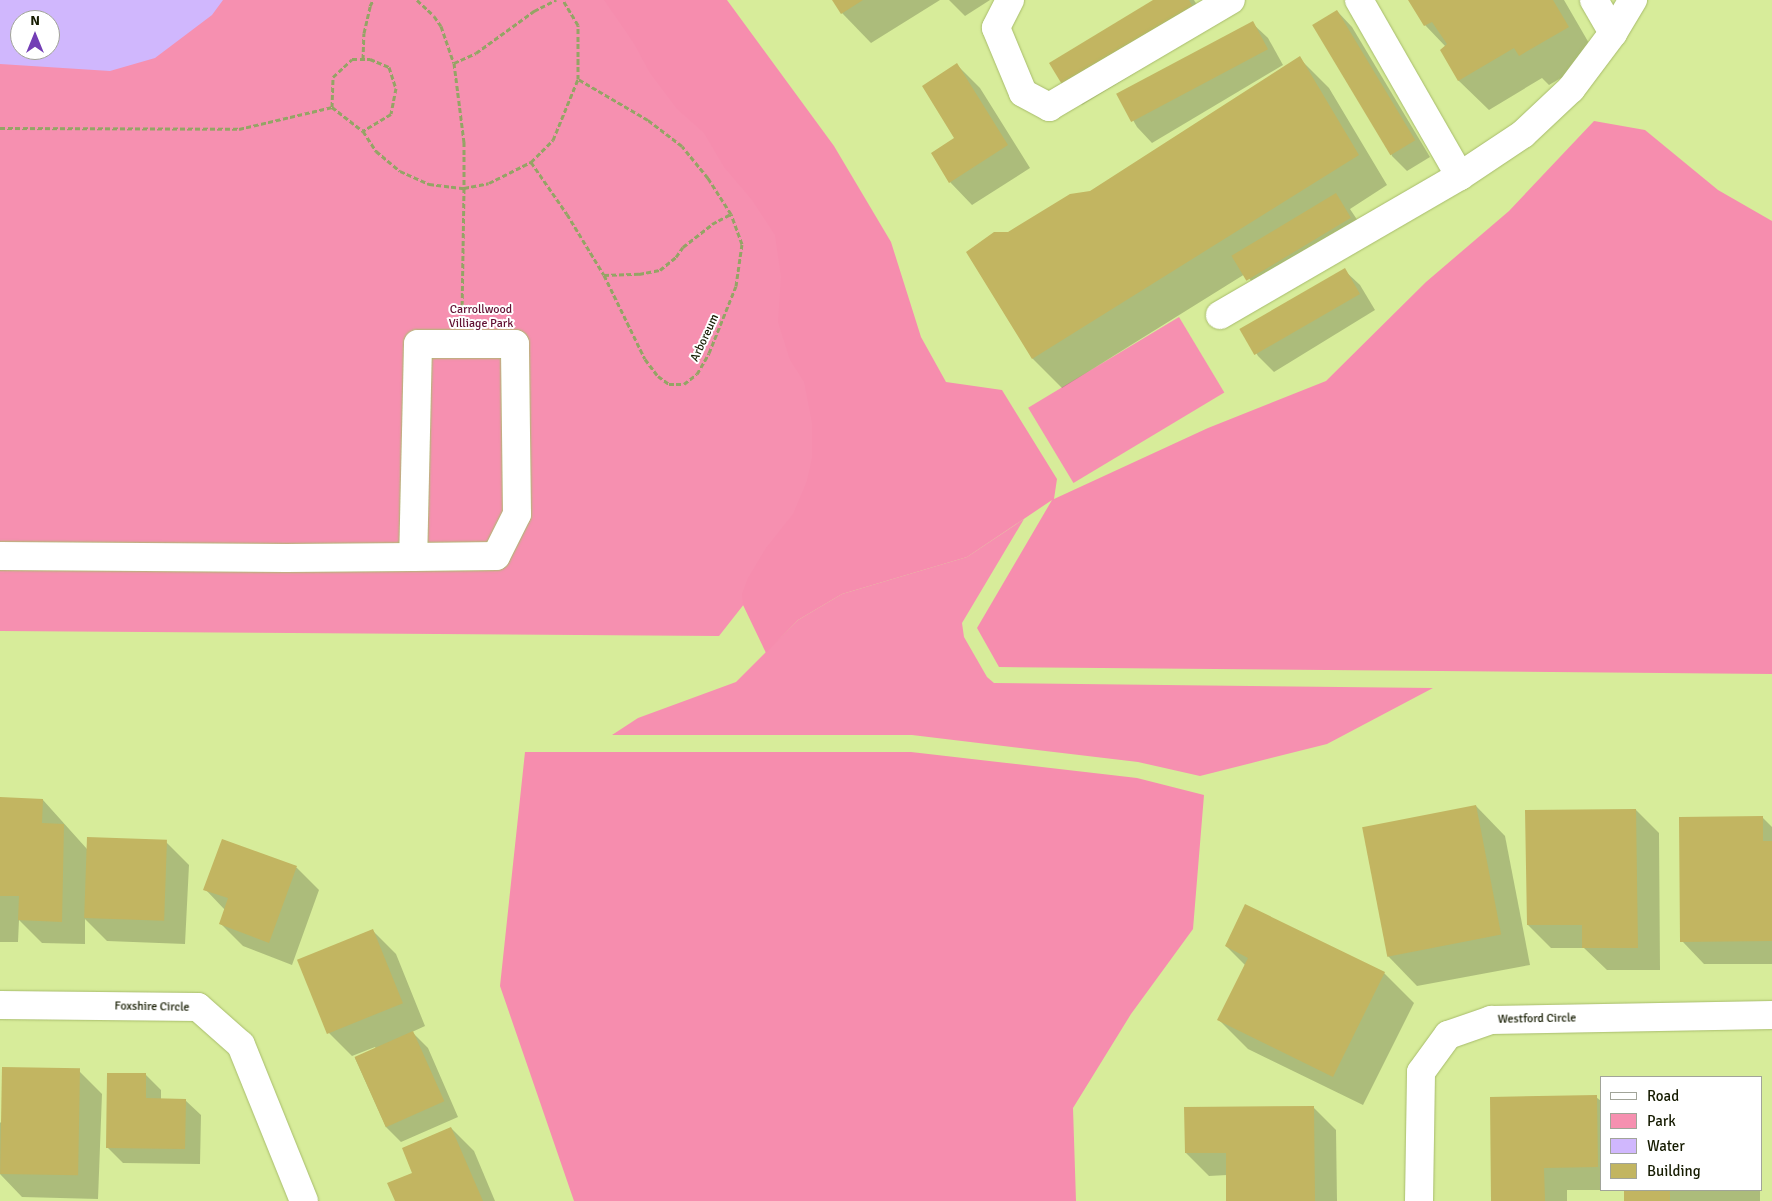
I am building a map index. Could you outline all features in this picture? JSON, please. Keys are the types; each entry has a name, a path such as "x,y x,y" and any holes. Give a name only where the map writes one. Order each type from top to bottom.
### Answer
{"street":[{"path":"1010,0 996,28 1023,94 1050,107 1231,0"},
{"path":"1359,0 1460,176"},
{"path":"1594,0 1613,33"},
{"path":"1220,315 1460,176 1523,134 1571,89 1613,33 1633,0"},
{"path":"0,556 413,558 496,556 517,514 515,344 418,344 413,558"},
{"name":"Foxshire Circle","path":"0,1005 198,1007 240,1045 304,1201"},
{"name":"Westford Circle","path":"1419,1201 1421,1072 1448,1035 1491,1020 1772,1015"}],"path":[{"path":"363,59 364,33 373,0"},
{"path":"417,0 434,16 441,26 454,62 464,142 462,344"},
{"path":"454,62 476,53 534,11 556,0"},
{"path":"332,107 363,131 376,151 400,171 429,184 464,188 489,183 531,162 553,140 578,79 578,25 563,0"},
{"path":"332,107 332,77 352,59 370,59 389,67 396,88 391,114 363,131"},
{"name":"Arboreum","path":"531,162 568,214 604,275 645,359 658,376 669,384 684,384 697,374 709,353 736,286 742,244 731,214 708,178 682,146 648,120 578,79"},
{"path":"0,128 239,129 332,107"},
{"path":"604,275 639,274 660,270 676,257 683,247 712,224 731,214"}],"green space":[{"name":"Carrollwood Villiage Park","path":"0,0 679,0 819,285 825,501 719,636 0,631"},
{"path":"1179,317 1224,392 1073,483 1028,408"},
{"path":"1024,519 962,623 964,637 987,677 994,683 1433,688 1327,744 1200,776 1138,762 912,735 612,735 638,718 736,682 798,620 842,594 967,557"}],"shaded area":[{"path":"604,0 727,0 834,146 891,242 921,337 946,382 1002,390 1057,479 1054,499 1208,428 1326,381 1426,282 1509,211 1594,121 1645,130 1718,190 1772,221 1772,674 999,667 977,628 1052,500 967,557 842,594 798,620 766,653 743,605 742,594 748,578 766,548 793,514 807,481 812,458 812,423 804,382 790,360 778,322 781,277 775,235 752,200 724,167 704,133 677,109 650,73 633,42"},
{"path":"525,752 911,752 1137,778 1204,795 1193,929 1131,1014 1073,1108 1076,1201 574,1201 500,986"}],"water":[{"path":"0,0 223,0 212,15 155,58 110,71 0,64"}],"building":[{"path":"832,0 863,0 841,14"},
{"path":"1153,0 1189,0 1195,11 1066,91 1049,63"},
{"path":"1408,0 1553,0 1569,27 1519,56 1514,48 1458,81 1440,50 1447,44 1432,22 1424,26"},
{"path":"1337,10 1415,140 1390,155 1312,25"},
{"path":"1253,21 1268,49 1131,122 1116,94"},
{"path":"1300,56 1359,155 1032,359 966,252 994,232 1008,232 1070,194 1090,191"},
{"path":"957,63 1008,145 949,183 931,153 954,138 922,86"},
{"path":"1336,193 1351,218 1246,281 1231,256"},
{"path":"1345,268 1360,294 1254,355 1239,329"},
{"path":"0,797 43,799 42,823 64,824 62,922 18,920 19,896 0,896"},
{"path":"1476,805 1501,935 1387,957 1362,827"},
{"path":"1636,809 1638,948 1582,948 1582,925 1527,925 1525,810"},
{"path":"1763,816 1763,841 1772,841 1772,941 1680,942 1679,817"},
{"path":"87,837 167,840 164,921 84,918"},
{"path":"222,839 297,866 269,943 219,924 228,898 203,890"},
{"path":"1245,904 1385,972 1333,1077 1217,1020 1248,958 1225,946"},
{"path":"373,929 403,1003 327,1034 297,960"},
{"path":"413,1031 444,1101 386,1127 355,1057"},
{"path":"2,1067 80,1068 78,1175 0,1174"},
{"path":"107,1073 146,1073 146,1098 186,1099 185,1149 106,1148"},
{"path":"1597,1095 1598,1167 1544,1168 1545,1201 1491,1201 1490,1097"},
{"path":"1314,1106 1315,1201 1226,1201 1226,1153 1185,1153 1184,1107"},
{"path":"451,1127 483,1201 395,1201 387,1183 412,1173 402,1148"},
{"path":"1624,1191 1670,1191 1670,1201 1624,1201"}]}
